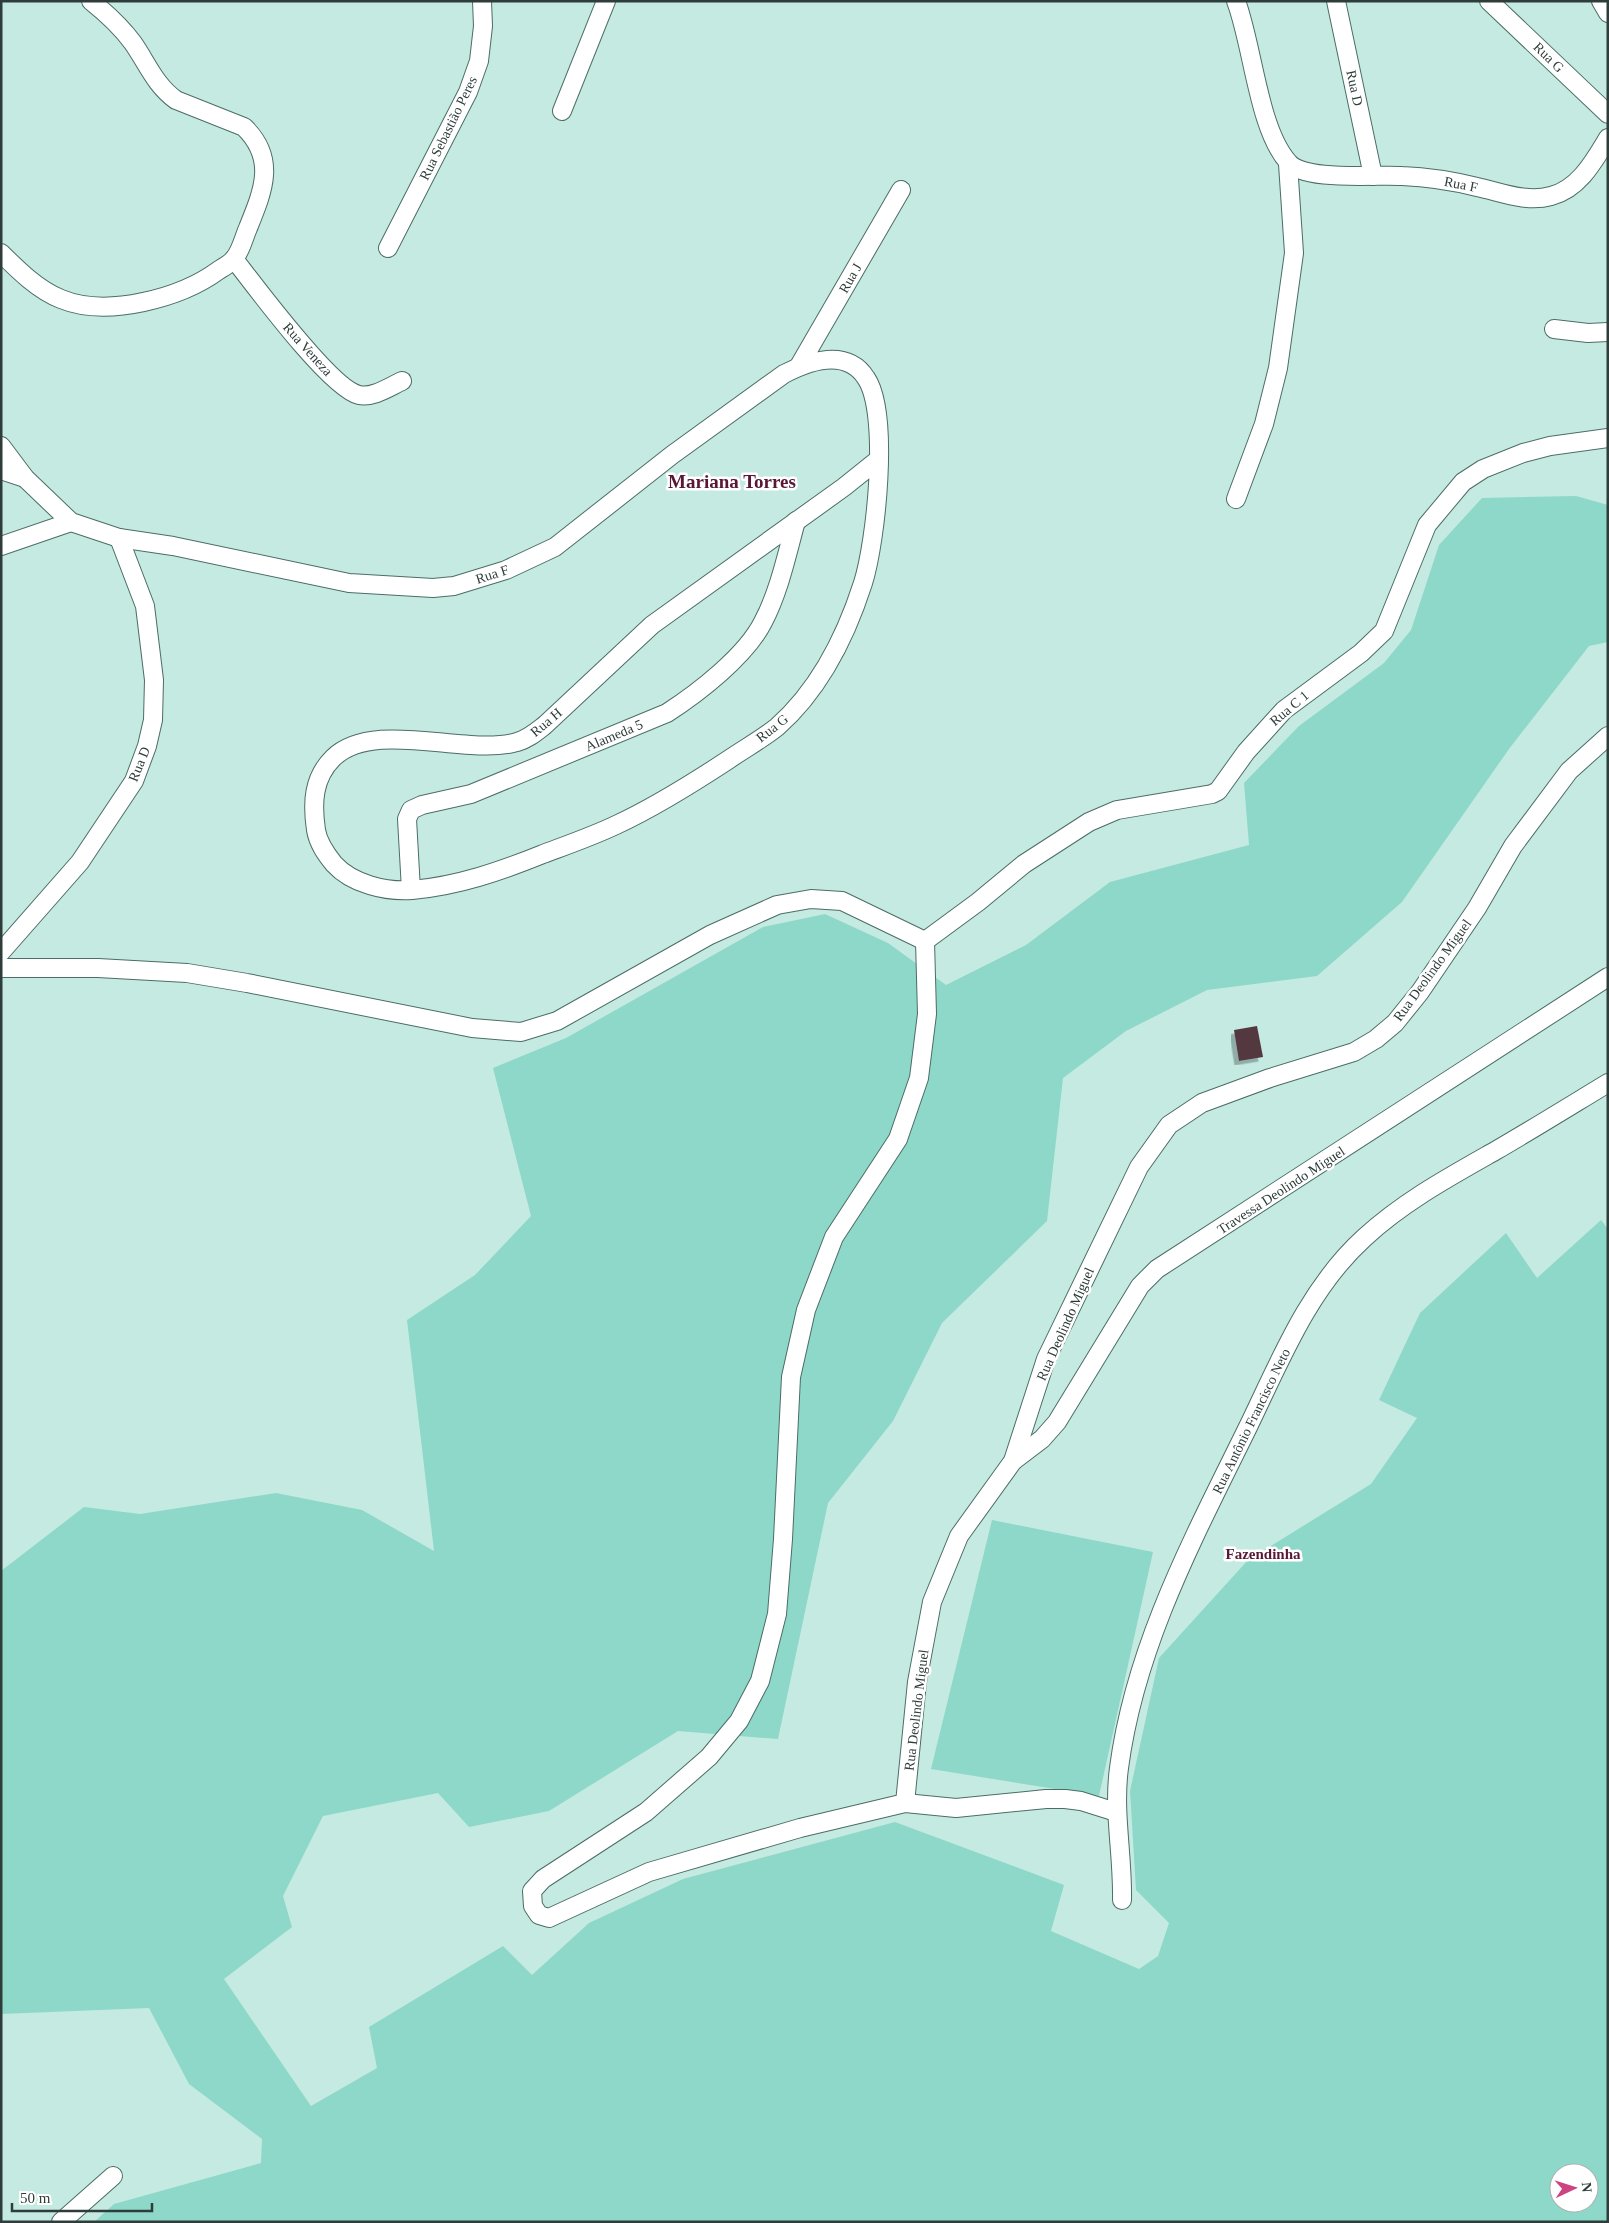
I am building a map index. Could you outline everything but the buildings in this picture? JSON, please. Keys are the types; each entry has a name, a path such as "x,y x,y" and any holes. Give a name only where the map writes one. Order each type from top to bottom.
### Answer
{"street":[{"path":"1,253 38,286 62,300 93,305 117,305 161,299 204,282 234,259 262,191 265,178 264,164 258,143 244,127 176,100 166,93 132,43 104,11 91,1"},
{"name":"Rua Sebastião Peres","path":"388,248 468,92 479,61 483,26 482,1"},
{"path":"562,111 606,1"},
{"path":"1236,1 1243,20 1264,108 1274,138 1288,164 1294,253 1278,368 1264,424 1236,499"},
{"name":"Rua D","path":"1336,1 1373,176"},
{"name":"Rua G","path":"1489,1 1608,114"},
{"path":"1601,1 1608,13"},
{"name":"Rua F","path":"1288,164 1321,175 1402,176 1441,180 1477,186 1510,196 1533,199 1552,196 1571,186 1588,171 1608,138"},
{"name":"Rua J","path":"799,366 901,190"},
{"name":"Rua Veneza","path":"234,259 288,328 347,390 366,396 402,381"},
{"path":"1554,329 1608,332"},
{"name":"Rua F","path":"71,522 118,538 183,548 349,583 410,587 454,586 506,570 555,547 672,456 784,374 819,359 836,359 853,366"},
{"name":"Rua G","path":"411,890 476,878 616,825 693,783 774,729 800,705 843,636 864,580 874,520 879,459 877,413 872,388 865,375 853,366"},
{"name":"Rua C 1","path":"925,941 978,902 1024,864 1089,822 1117,810 1212,794 1218,790 1264,730 1284,710 1361,653 1384,631 1427,526 1463,482 1483,469 1523,453 1550,446 1608,438"},
{"path":"1,446 25,478 71,522 1,546"},
{"name":"Rua H","path":"411,890 393,890 371,885 344,874 326,854 317,836 313,809 316,784 334,757 360,742 403,740 505,744 531,736 652,625 844,487 879,459"},
{"path":"1,470 25,478"},
{"name":"Alameda 5","path":"411,890 407,819 411,810 422,805 471,794 667,713 696,695 742,650 764,622 796,521"},
{"name":"Rua D","path":"1,952 80,862 134,781 147,746 153,720 154,680 145,606 118,538"},
{"name":"Rua Deolindo Miguel","path":"904,1803 917,1682 932,1602 959,1536 1013,1461 1046,1359 1139,1167 1169,1125 1202,1103 1270,1078 1354,1052 1376,1039 1395,1023 1420,992 1477,908 1513,846 1569,771 1608,736"},
{"path":"1,968 98,968 187,973 472,1028 520,1032 557,1021 710,935 777,904 812,899 842,901 925,941 927,1014 919,1078 898,1139 834,1237 806,1310 791,1377 789,1441 777,1614 760,1681 739,1721 709,1757 646,1812 580,1857 555,1871 532,1891 534,1906 539,1915 548,1918 649,1872 800,1828 904,1803 956,1808 1046,1798 1081,1801 1116,1812"},
{"name":"Travessa Deolindo Miguel","path":"1013,1461 1042,1439 1057,1422 1140,1286 1157,1269 1608,977"},
{"name":"Rua Antônio Francisco Neto","path":"1122,1900 1123,1874 1116,1812 1118,1770 1128,1713 1144,1657 1185,1556 1296,1329 1323,1283 1363,1238 1423,1192 1608,1083"},
{"path":"61,2222 113,2176"}],"green space":[{"path":"1576,496 1608,505 1608,642 1589,646 1509,749 1402,902 1317,976 1207,990 1126,1031 1063,1078 1047,1221 942,1323 893,1421 828,1503 778,1739 678,1731 549,1811 469,1827 438,1793 323,1816 283,1896 292,1927 224,1979 311,2106 377,2068 369,2027 503,1946 532,1975 589,1923 683,1879 895,1822 1064,1885 1051,1931 1139,1969 1158,1956 1169,1923 1136,1890 1130,1791 1159,1658 1248,1560 1371,1484 1417,1418 1379,1400 1420,1313 1506,1233 1537,1278 1601,1220 1608,1229 1608,2222 94,2222 114,2204 261,2163 262,2139 189,2084 149,2008 1,2014 1,1571 84,1507 140,1514 276,1493 362,1510 434,1551 407,1320 475,1275 531,1216 493,1068 566,1038 763,927 825,914 888,943 946,985 1026,945 1110,882 1249,845 1244,783 1299,726 1384,663 1411,630 1439,545 1482,498"},
{"path":"992,1520 1153,1552 1099,1796 931,1769"}],"district":[{"name":"Mariana Torres","path":"732,481"},
{"name":"Fazendinha","path":"1263,1554"}]}
